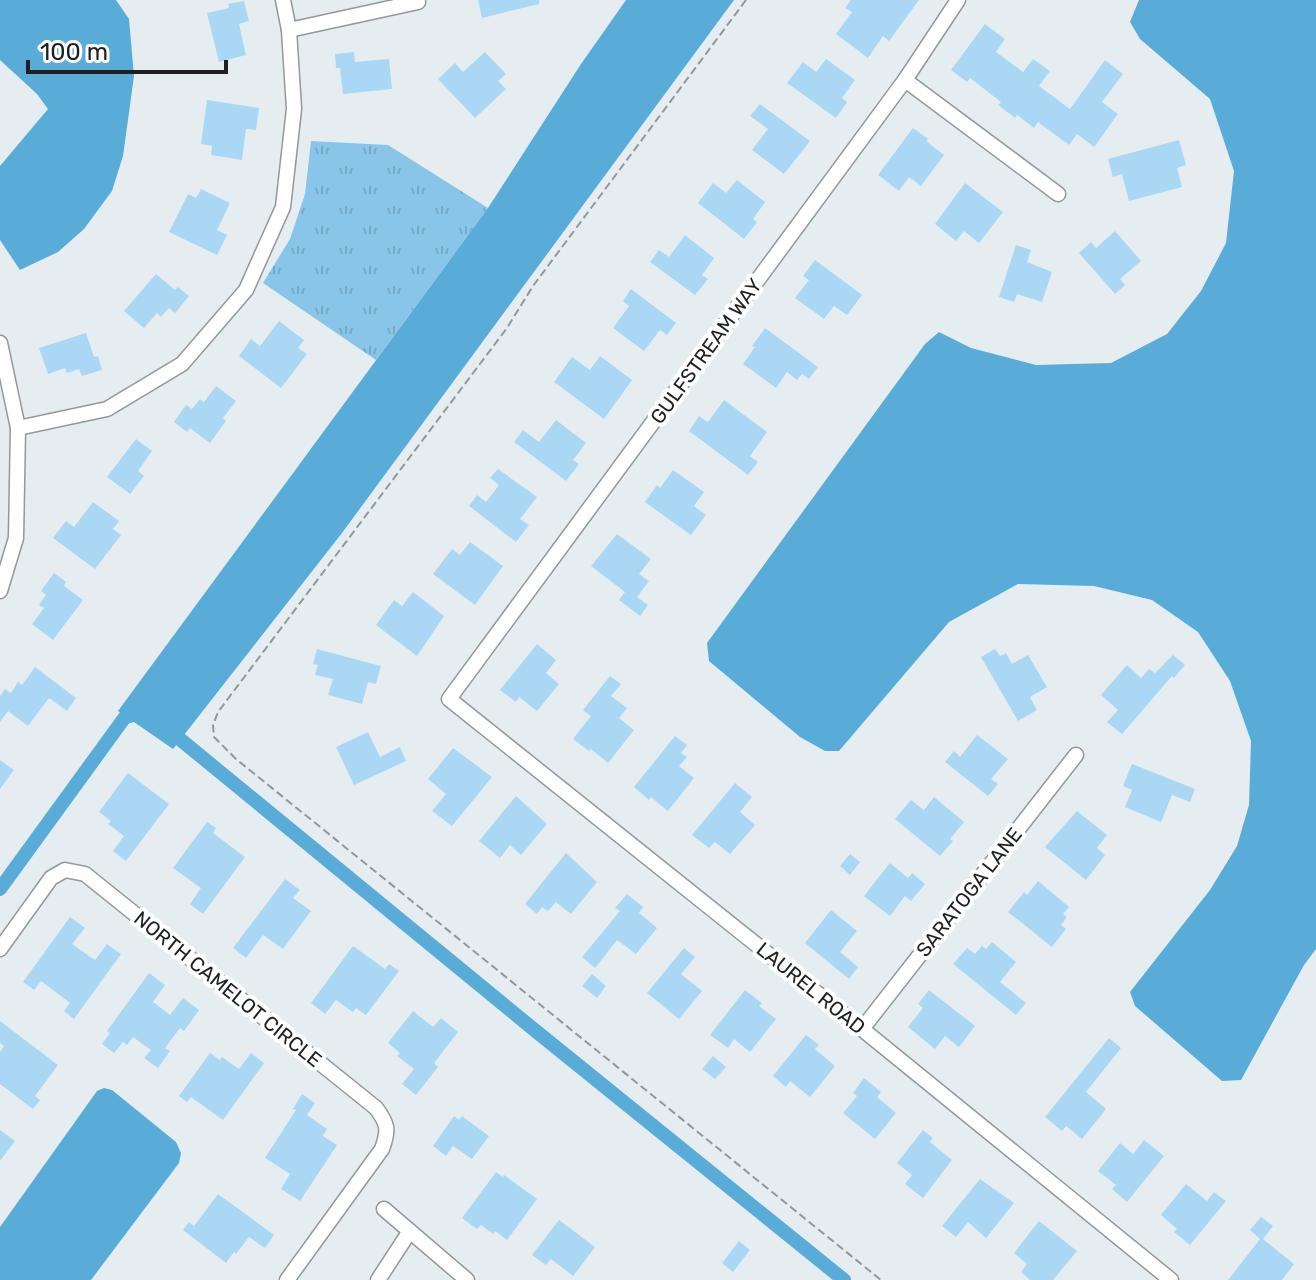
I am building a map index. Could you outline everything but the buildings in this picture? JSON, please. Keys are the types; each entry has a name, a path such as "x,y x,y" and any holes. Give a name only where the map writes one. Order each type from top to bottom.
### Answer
{"street":[{"path":"18,428 107,409 182,364 246,290 283,207 294,109 289,30 283,0"},
{"name":"GULFSTREAM WAY","path":"449,699 905,80 958,0"},
{"path":"289,30 418,2"},
{"path":"905,80 1058,194"},
{"path":"0,343 18,428 16,538 0,591"},
{"name":"LAUREL ROAD","path":"449,699 1171,1280"},
{"name":"SARATOGA LANE","path":"862,1029 1076,755"},
{"name":"NORTH CAMELOT CIRCLE","path":"0,949 51,878 65,870 85,874 376,1108 385,1120 388,1134 382,1149 287,1280"},
{"path":"384,1209 467,1280"},
{"path":"378,1280 410,1231"}],"path":[{"path":"746,0 533,286 507,328 218,712 213,725 214,737 236,759 881,1280"}],"green space":[{"path":"311,141 388,145 488,208 376,360 263,283 290,239 305,194"}],"shaded area":[{"path":"0,0 116,0 129,19 134,76 123,156 112,191 84,229 58,252 20,270 0,240 0,166 48,109 37,94 0,60"},
{"path":"626,0 734,0 342,533 173,749 118,711 488,208"},
{"path":"1139,0 1316,0 1316,949 1304,965 1241,1080 1222,1081 1135,1006 1130,992 1210,890 1237,846 1249,805 1251,741 1230,681 1198,632 1152,600 1094,586 1018,584 949,622 839,751 825,751 800,737 709,661 707,643 925,344 939,332 971,348 1036,365 1111,363 1167,334 1201,291 1226,243 1234,171 1210,99 1140,39 1130,22"},
{"path":"104,1088 112,1090 176,1142 181,1153 179,1163 91,1280 0,1280 0,1227 97,1091"}],"waterway":[{"path":"0,889 125,717 142,713"},
{"path":"169,729 844,1280"}]}
